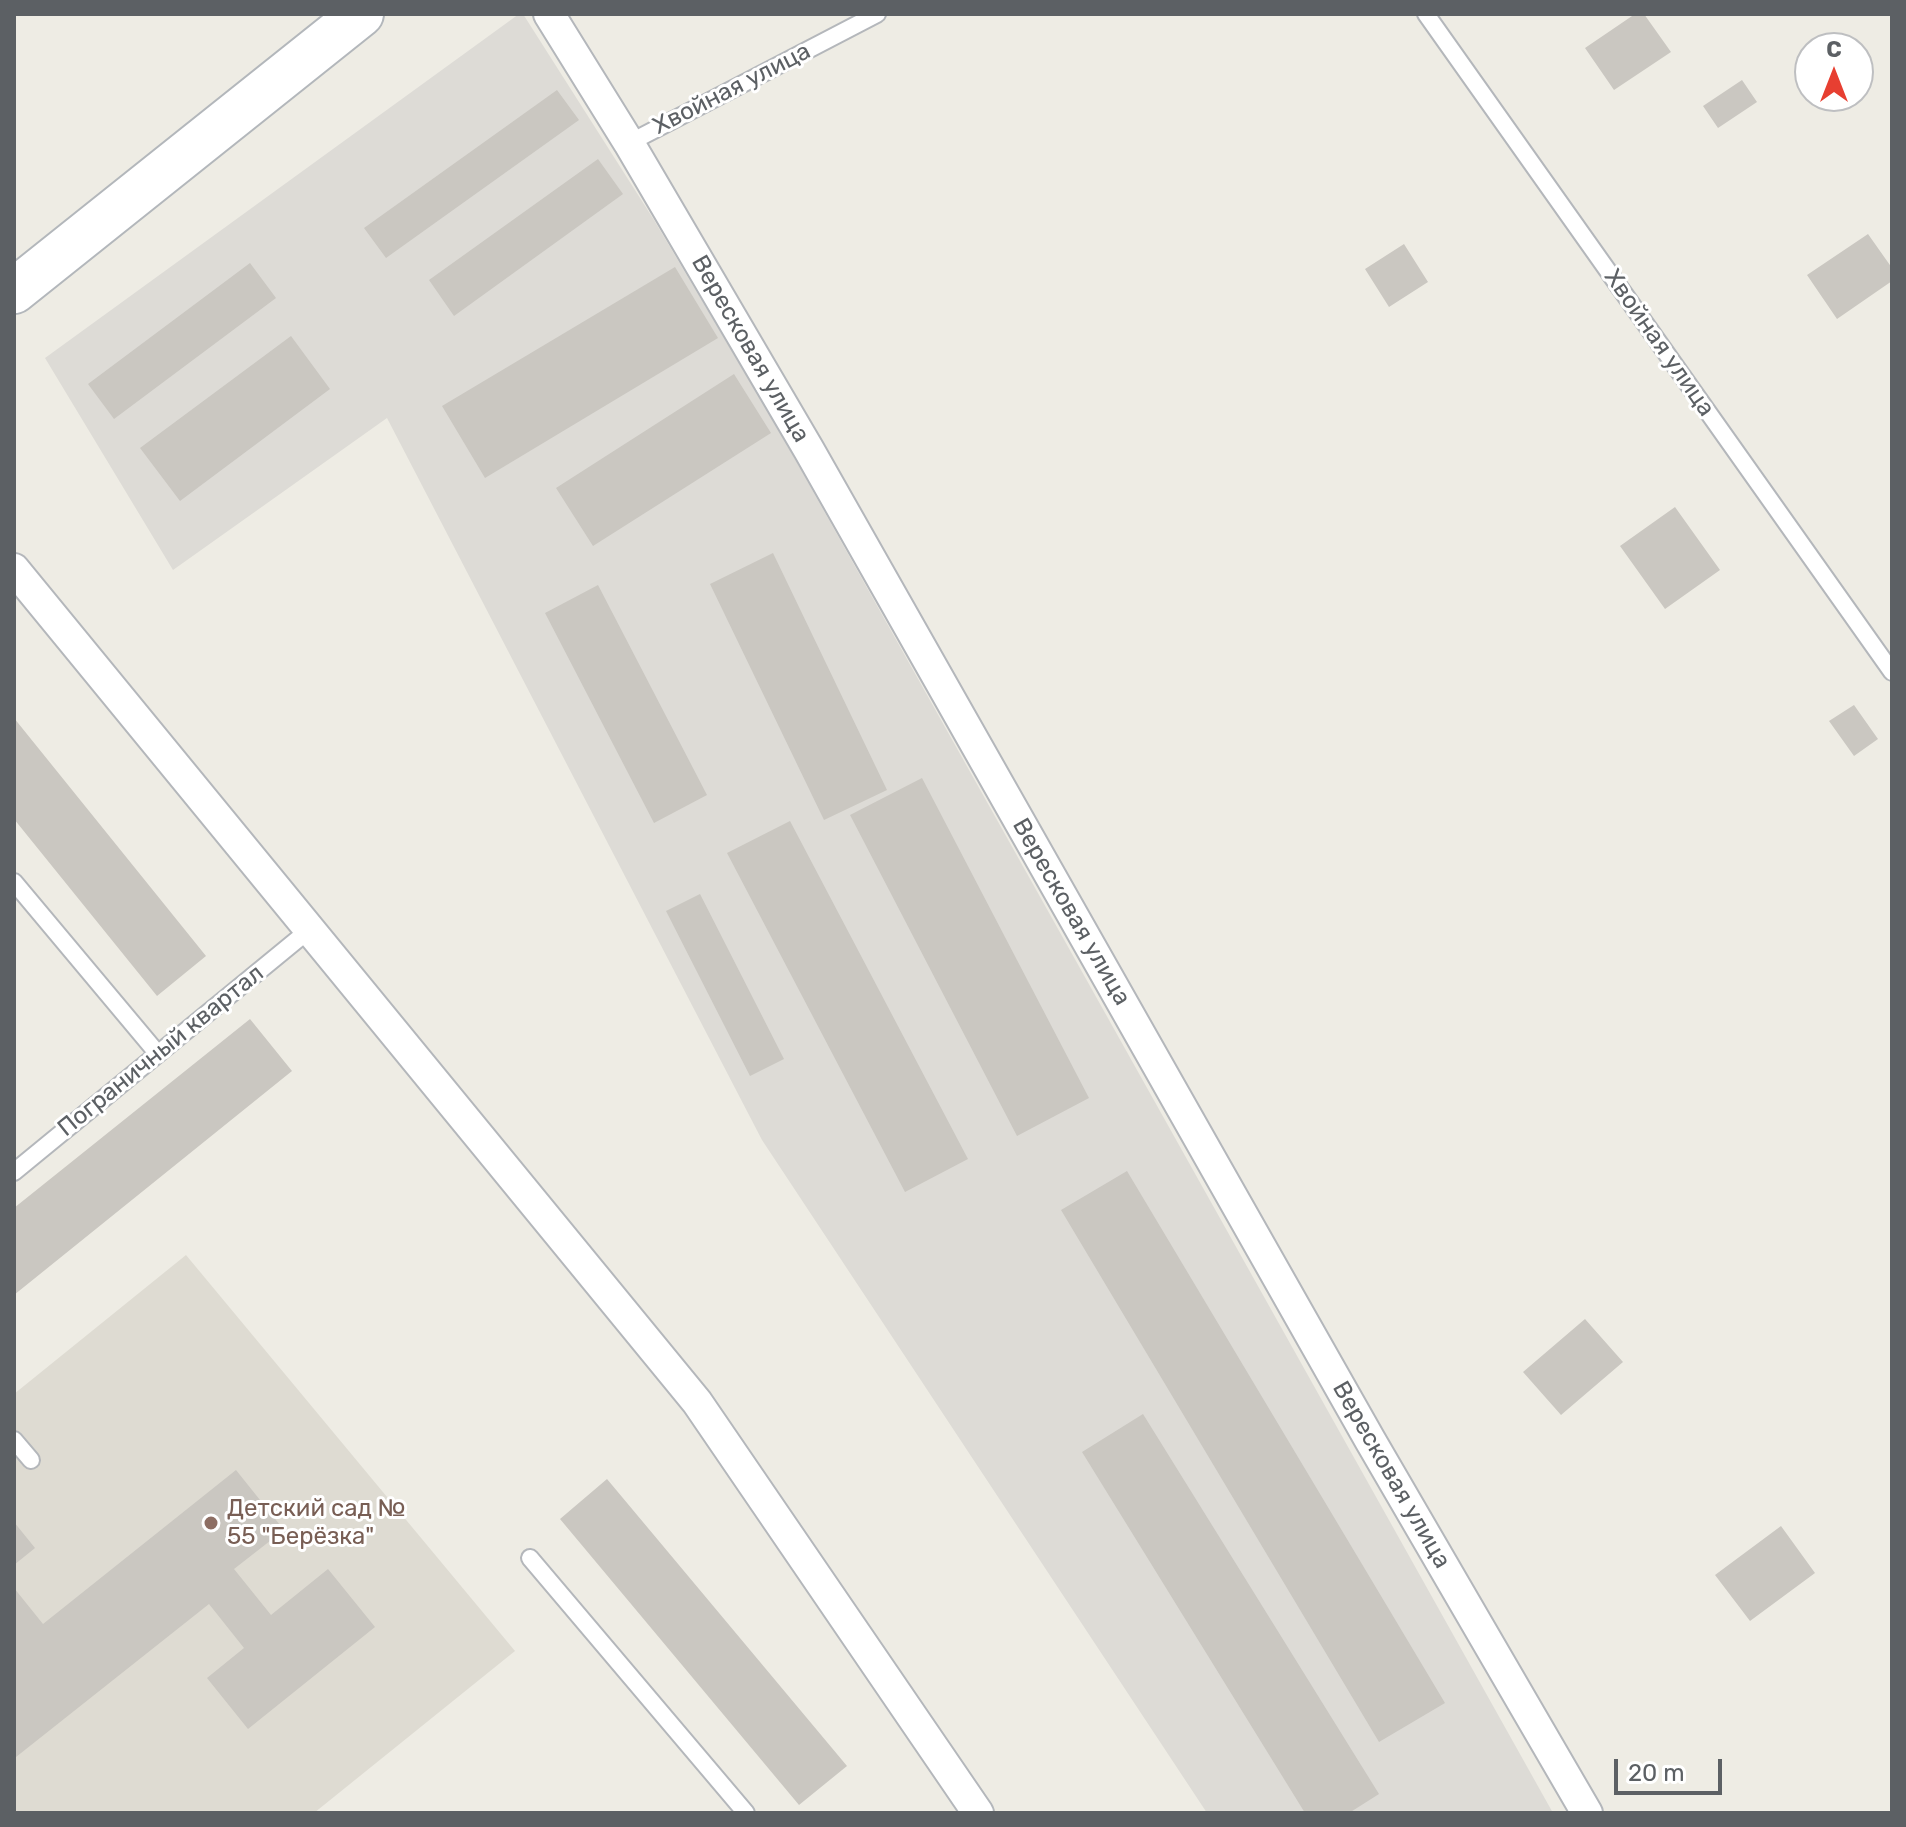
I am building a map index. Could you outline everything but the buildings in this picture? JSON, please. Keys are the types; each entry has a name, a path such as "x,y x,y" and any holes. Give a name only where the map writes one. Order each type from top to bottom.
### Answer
{"main road":[{"path":"14,291 361,14"}],"street":[{"name":"Вересковая улица","path":"549,14 629,143 817,464 1370,1440 1587,1813"},
{"path":"14,569 697,1402 978,1813"}],"lane":[{"name":"Хвойная улица","path":"629,143 877,14"},
{"name":"Хвойная улица","path":"1426,14 1892,672"},
{"path":"14,882 158,1054"},
{"name":"Пограничный квартал","path":"14,1172 309,930"},
{"path":"14,1440 31,1460"},
{"path":"530,1558 746,1813"}],"shaded area":[{"path":"523,14 654,220 777,427 1553,1813 1207,1813 762,1140 387,418 173,570 45,358"},
{"name":"Детский сад № 55 \"Берёзка\"","path":"186,1255 515,1651 314,1813 14,1813 14,1394"}],"place":[{"name":"Детский сад № 55 \"Берёзка\"","path":"211,1523"}]}
